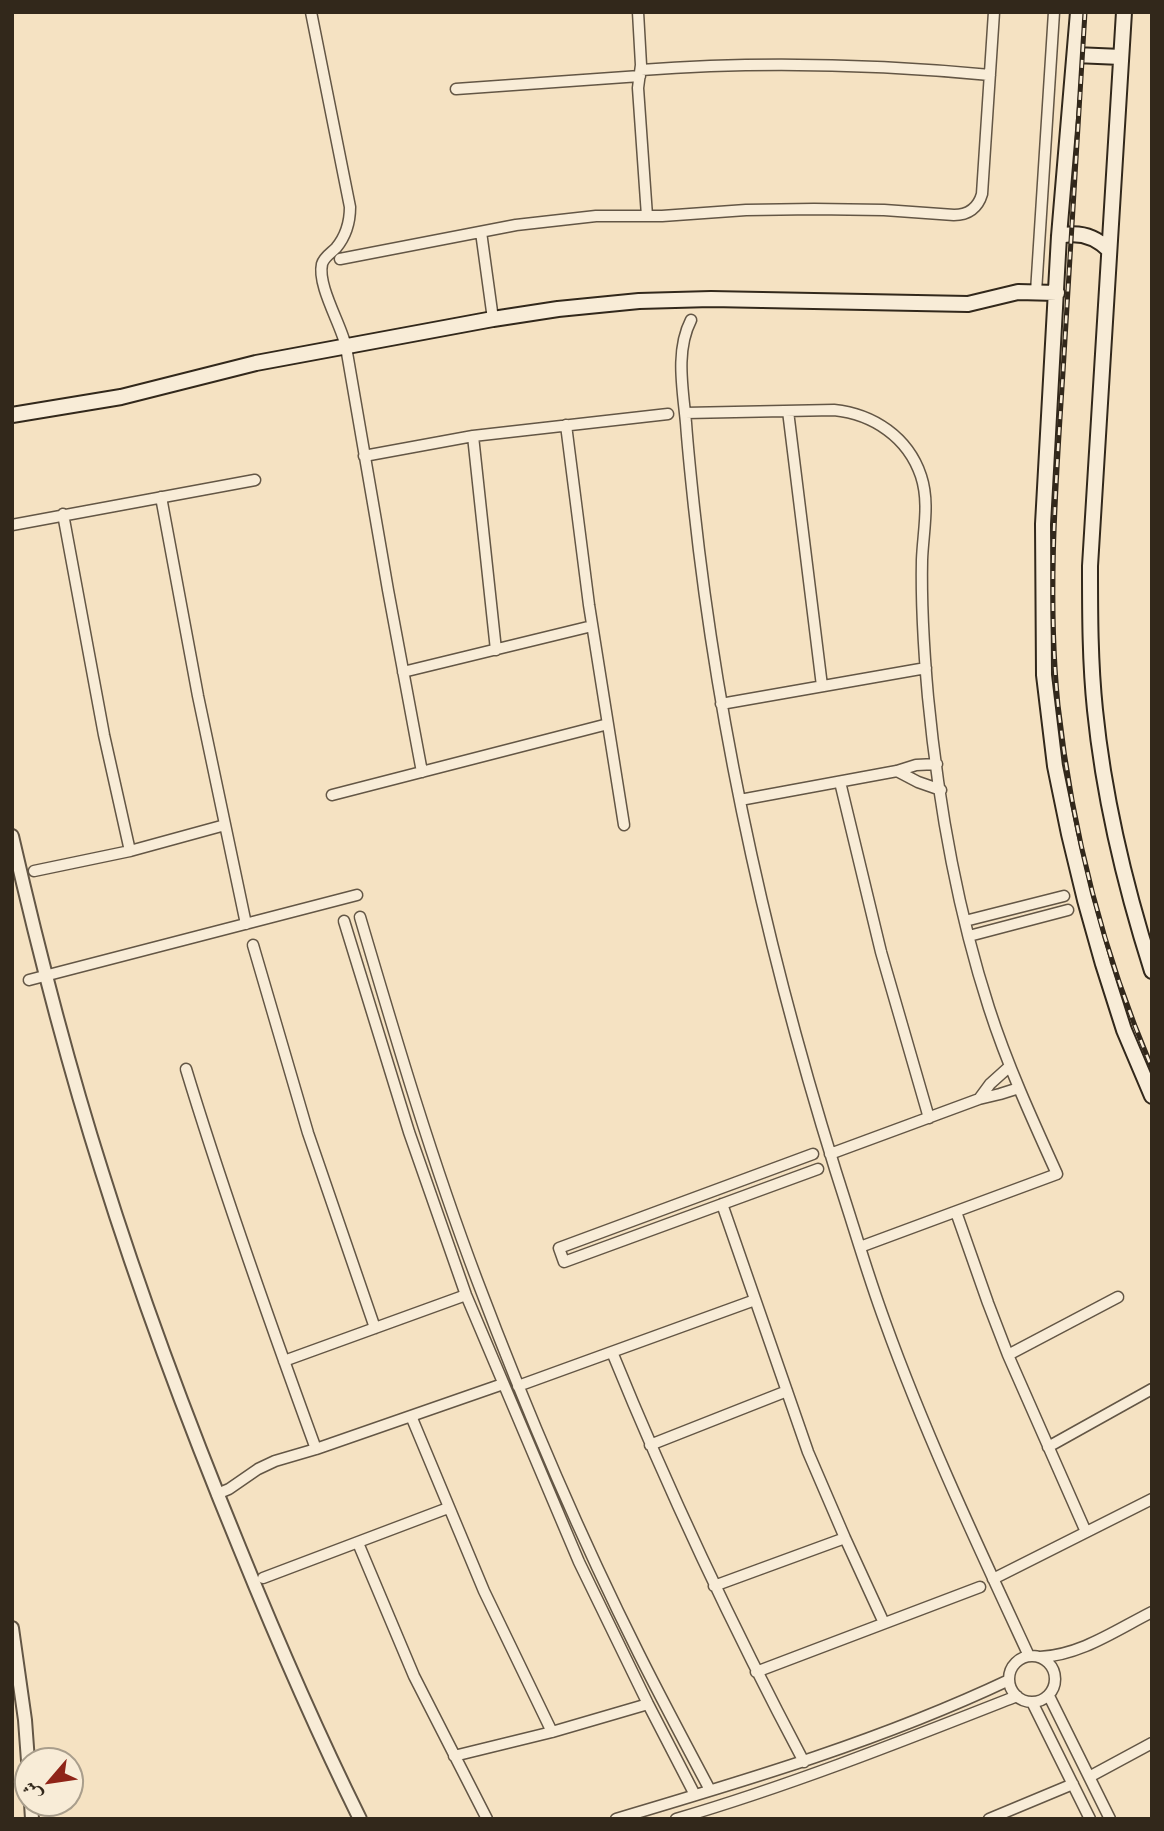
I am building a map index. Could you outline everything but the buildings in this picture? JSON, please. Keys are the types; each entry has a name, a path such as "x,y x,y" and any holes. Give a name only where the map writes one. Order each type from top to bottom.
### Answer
{"main road":[{"path":"1078,12 1059,236 1043,524 1044,675 1053,753 1069,834 1103,964 1124,1030 1152,1096"},
{"path":"1124,12 1090,566 1090,638 1095,710 1118,852 1152,971"},
{"path":"1075,55 1121,57"},
{"path":"1059,236 1082,234 1097,240 1109,250"},
{"path":"12,415 110,399 221,371 558,309 639,301 735,299 962,304 1012,293 1057,293"}],"street":[{"path":"310,12 350,207 346,232 321,268 328,298 344,338 422,772"},
{"path":"638,12 641,73 638,88 647,216"},
{"path":"340,260 481,232 570,218 814,209 965,214 975,208 982,194 994,12"},
{"path":"1036,292 1054,12"},
{"path":"456,89 729,65 903,67 990,75"},
{"path":"481,232 493,319"},
{"path":"691,320 682,360 697,539 721,704 761,899 780,979 830,1154 884,1321 918,1407 993,1579 1035,1657 1049,1663 1056,1677 1049,1696 1041,1701 1027,1702 1012,1689 1009,1680 1015,1663 1035,1657 1058,1656 1075,1651 1152,1612"},
{"path":"685,413 834,410 865,416 892,433 912,457 921,478 925,499 922,594 926,668 936,764 949,845 965,921 990,1010 1010,1066 1057,1174 860,1247"},
{"path":"788,411 822,686"},
{"path":"364,456 473,436 668,414"},
{"path":"566,425 593,626 624,825"},
{"path":"473,436 496,650"},
{"path":"12,524 255,480"},
{"path":"161,497 183,624 246,925"},
{"path":"63,514 101,721 130,851"},
{"path":"403,672 593,626"},
{"path":"721,704 926,668"},
{"path":"332,795 608,724"},
{"path":"740,800 897,771 916,765 936,764"},
{"path":"897,771 941,790"},
{"path":"840,782 878,941 929,1118"},
{"path":"34,871 130,851 225,825"},
{"path":"12,836 47,976 102,1173 161,1345 218,1494 298,1688 360,1819"},
{"path":"29,980 357,895"},
{"path":"965,921 1064,896"},
{"path":"969,936 1068,910"},
{"path":"360,917 434,1160 518,1386 608,1591 710,1790"},
{"path":"344,921 409,1132 466,1296 579,1562 695,1794"},
{"path":"253,945 308,1133 375,1328"},
{"path":"357,966 373,962"},
{"path":"979,1099 990,1083 1010,1066"},
{"path":"186,1069 224,1190 316,1449"},
{"path":"830,1154 979,1099 1019,1088"},
{"path":"813,1154 559,1248 564,1262 818,1169"},
{"path":"766,1171 772,1186"},
{"path":"722,1204 808,1452 884,1623"},
{"path":"956,1212 1008,1355 1086,1532"},
{"path":"284,1361 466,1296"},
{"path":"1008,1355 1118,1297"},
{"path":"518,1386 755,1300"},
{"path":"612,1352 650,1445 714,1586 804,1762"},
{"path":"218,1494 266,1465 503,1384"},
{"path":"1048,1447 1152,1389"},
{"path":"650,1445 787,1391"},
{"path":"411,1416 489,1602 552,1732"},
{"path":"993,1579 1152,1499"},
{"path":"263,1578 448,1507"},
{"path":"714,1586 845,1538"},
{"path":"358,1543 395,1634 486,1819"},
{"path":"756,1672 980,1587"},
{"path":"12,1628 27,1747"},
{"path":"616,1819 804,1762 921,1719 1009,1680"},
{"path":"676,1819 837,1766 1017,1696"},
{"path":"1049,1696 1110,1819"},
{"path":"1032,1702 1090,1819"},
{"path":"454,1756 552,1732 648,1704"},
{"path":"671,1747 685,1742"},
{"path":"1089,1777 1152,1743"},
{"path":"1064,1766 1073,1744"},
{"path":"989,1819 1073,1784"}],"railway":[{"path":"1085,12 1055,497 1055,664 1064,751 1092,890 1119,980 1152,1068"}]}
